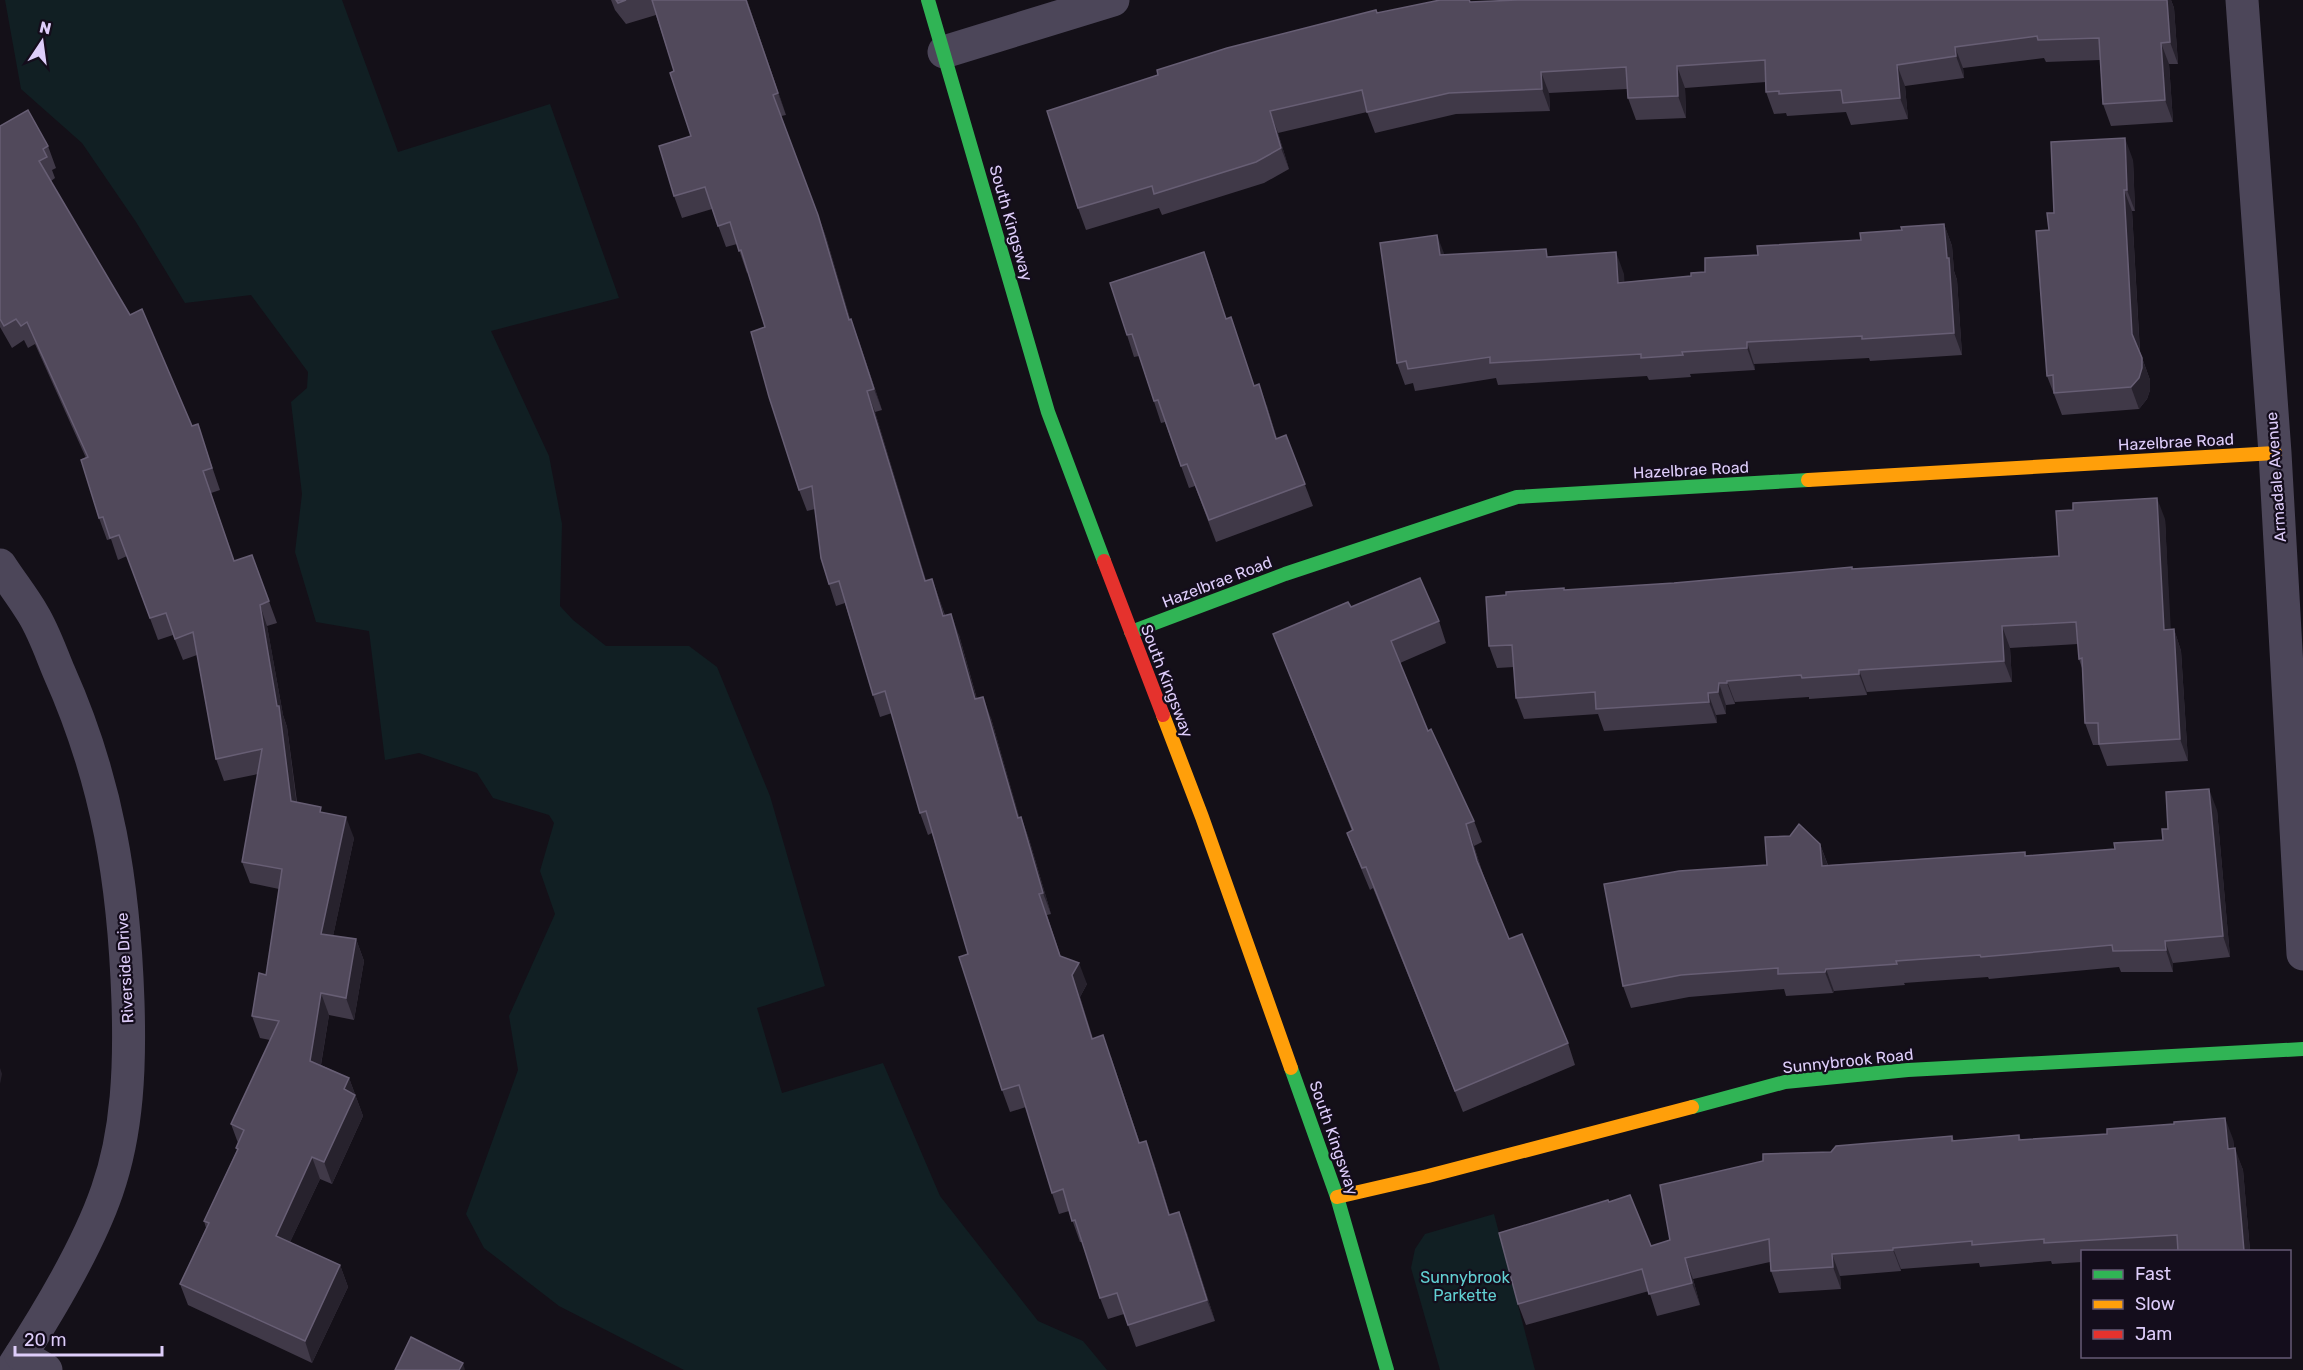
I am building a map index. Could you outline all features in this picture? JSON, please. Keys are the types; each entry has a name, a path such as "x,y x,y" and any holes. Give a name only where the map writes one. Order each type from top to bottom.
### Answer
{"street":[{"name":"South Kingsway","path":"928,0 1048,412 1202,817 1337,1197 1387,1370"},
{"path":"944,52 1113,0"},
{"name":"Armadale Avenue","path":"2242,0 2275,453 2303,954"},
{"name":"Hazelbrae Road","path":"1131,632 1285,574 1517,496 2275,453"},
{"name":"Riverside Drive","path":"0,566 34,616 66,688 101,786 120,888 127,971 130,1052 123,1126 108,1190 26,1365"},
{"name":"Sunnybrook Road","path":"1337,1197 1428,1176 1785,1082 1908,1070 2303,1049"}],"green space":[{"path":"5,0 342,0 398,152 550,104 619,298 491,331 549,456 562,524 560,606 573,620 606,646 689,646 717,667 770,796 825,986 757,1008 782,1093 883,1063 940,1196 1038,1321 1083,1341 1107,1370 684,1370 559,1306 484,1248 466,1214 518,1070 509,1016 555,914 540,871 554,823 549,815 493,798 477,773 419,753 385,760 369,631 316,622 295,552 302,494 291,402 307,388 308,372 251,295 185,303 136,222 82,143 21,89"},
{"name":"Sunnybrook Parkette","path":"1494,1214 1535,1370 1440,1370 1411,1268 1415,1249 1425,1234"}],"building":[{"path":"652,0 746,0 778,93 773,95 818,215 849,320 851,319 874,389 867,391 925,581 932,579 943,616 951,614 975,699 983,697 1018,818 1021,817 1043,893 1039,894 1060,956 1079,963 1072,975 1092,1039 1103,1035 1139,1143 1146,1141 1169,1215 1179,1212 1207,1300 1128,1325 1117,1293 1100,1298 1063,1189 1052,1193 1019,1085 1002,1090 959,957 968,954 926,811 920,813 885,691 873,695 839,581 829,584 821,558 812,486 799,490 769,397 751,332 765,327 741,250 739,251 730,222 718,226 705,187 674,196 659,146 691,136 670,73 674,71"},
{"path":"1440,0 1469,0 1470,2 1517,0 2167,0 2170,42 2161,43 2165,100 2103,104 2099,38 2038,40 2037,36 1955,47 1956,56 1897,65 1900,98 1843,103 1841,90 1779,94 1779,91 1766,92 1765,60 1677,66 1678,96 1628,98 1626,67 1541,72 1542,89 1449,93 1367,112 1362,90 1270,111 1281,148 1256,162 1154,194 1152,186 1078,208 1047,111 1158,75 1157,70 1227,48 1376,10 1377,13"},
{"path":"28,110 48,146 43,149 47,157 39,161 130,315 142,309 192,426 198,424 212,468 203,471 234,561 252,555 269,601 260,605 277,706 279,706 291,801 321,807 320,812 346,817 321,934 356,939 346,998 321,993 310,1061 349,1078 344,1089 355,1095 324,1162 312,1157 276,1236 340,1265 305,1341 180,1284 209,1223 204,1221 238,1149 236,1148 244,1130 231,1124 279,1021 252,1016 259,973 266,975 282,869 242,862 262,749 216,759 193,632 175,639 166,613 150,618 119,535 110,538 103,517 99,518 81,460 88,457 27,322 21,326 16,319 4,326 0,319 0,126"},
{"path":"2125,138 2127,190 2124,190 2132,334 2142,358 2142,368 2139,378 2131,387 2054,393 2053,375 2047,376 2036,231 2049,230 2047,213 2054,213 2051,142"},
{"path":"1944,224 1947,258 1949,258 1954,333 1862,339 1862,336 1747,342 1747,348 1682,352 1683,355 1641,358 1641,354 1490,363 1490,357 1408,369 1406,361 1397,363 1380,243 1437,235 1440,255 1546,249 1547,257 1616,252 1618,283 1691,276 1691,273 1705,272 1705,258 1758,255 1757,246 1861,240 1860,233"},
{"path":"1204,252 1226,319 1231,317 1254,386 1259,384 1276,439 1286,435 1305,484 1209,520 1187,464 1181,466 1158,400 1154,401 1132,334 1127,335 1110,283"},
{"path":"2157,498 2164,630 2174,629 2180,739 2099,744 2098,723 2085,723 2082,658 2079,659 2076,622 2002,626 2004,661 1859,670 1859,674 1802,678 1801,675 1727,681 1727,683 1719,683 1718,692 1708,693 1709,702 1596,709 1595,692 1516,698 1512,645 1489,646 1486,597 1506,595 1506,592 1674,583 1852,567 1852,569 2059,556 2056,511 2073,510 2073,503"},
{"path":"1420,578 1439,621 1391,641 1428,731 1431,729 1474,821 1466,824 1477,861 1509,939 1522,934 1568,1043 1455,1091 1366,867 1362,868 1347,833 1353,830 1273,634 1348,602 1351,607"},
{"path":"2209,789 2223,936 2165,941 2166,950 2113,951 2112,945 1981,957 1980,955 1896,961 1897,964 1826,969 1825,972 1778,974 1778,968 1681,975 1623,986 1604,884 1679,871 1767,865 1765,837 1790,836 1799,824 1820,844 1822,866 2025,852 2025,856 2115,849 2114,843 2163,840 2162,829 2168,829 2166,792"},
{"path":"2225,1118 2228,1149 2235,1148 2244,1250 2178,1250 2177,1235 2044,1243 2044,1239 1972,1245 1972,1241 1832,1254 1833,1267 1771,1271 1769,1239 1685,1258 1692,1283 1649,1294 1642,1269 1518,1304 1499,1233 1630,1195 1651,1246 1670,1240 1660,1185 1763,1161 1763,1154 1831,1152 1836,1146 1952,1136 1952,1141 2019,1135 2019,1140 2107,1134 2107,1129 2174,1124 2174,1122"},
{"path":"411,1337 463,1363 459,1370 395,1370"}],"traffic: fast":[{"path":"928,0 1048,412 1104,561"},
{"path":"1131,632 1285,574 1517,497 1808,480"},
{"path":"1692,1107 1785,1082 1908,1070 2303,1049"},
{"path":"1291,1068 1337,1197 1387,1370"}],"traffic: slow":[{"path":"1808,480 2275,453"},
{"path":"1163,715 1202,817 1291,1068"},
{"path":"1337,1197 1428,1176 1692,1107"}],"traffic: jam":[{"path":"1104,561 1163,715"}]}
